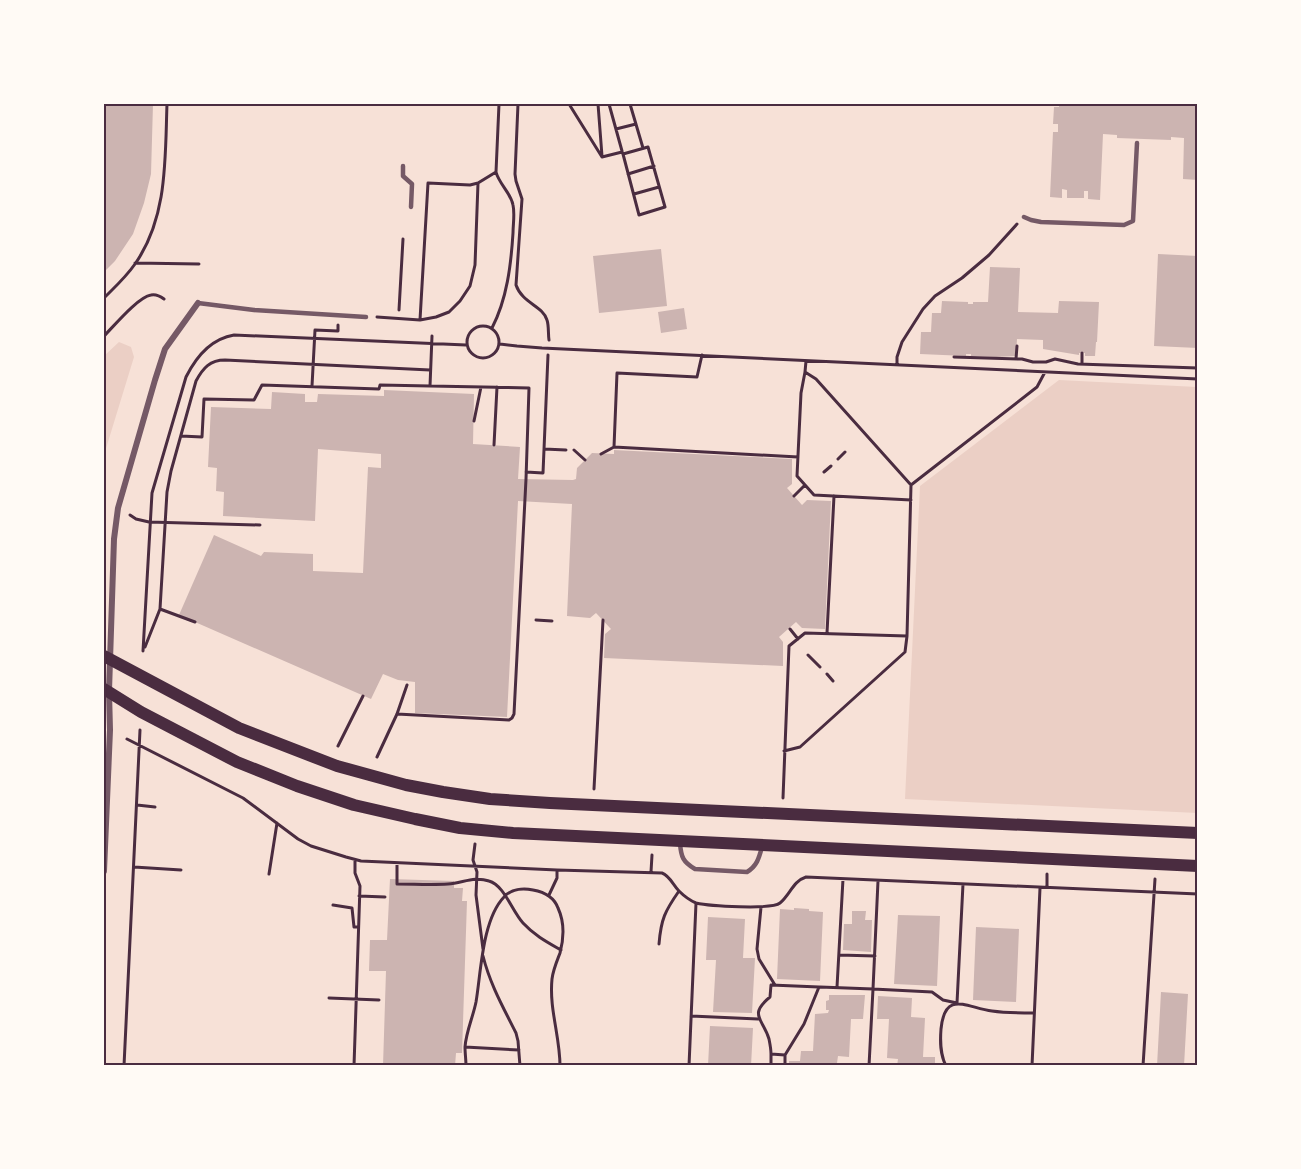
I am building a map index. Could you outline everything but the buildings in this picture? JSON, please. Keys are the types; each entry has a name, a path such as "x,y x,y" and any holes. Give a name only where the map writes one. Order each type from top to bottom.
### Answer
{"main road":[{"path":"107,658 238,728 287,748 337,766 405,785 443,792 490,799 550,803 1197,833"},
{"path":"106,690 237,762 297,786 354,805 470,829 513,833 1197,866"}],"street":[{"path":"104,871 110,730 106,690 107,658 118,508 165,349 198,303"}],"lane":[{"path":"1024,217 1041,222 1124,225 1133,222 1137,143"},
{"path":"403,166 403,176 412,184 411,207"},
{"path":"198,303 254,310 366,317"},
{"path":"680,840 681,856 689,866 695,869 747,872 759,859 763,845"}],"path":[{"path":"104,297 119,284 135,263 152,230 163,193 168,104"},
{"path":"492,328 508,278 514,212 512,200 496,172 499,104"},
{"path":"518,104 515,174 522,198 516,285 521,296 545,315 548,321 549,340"},
{"path":"569,104 602,157"},
{"path":"598,104 602,157"},
{"path":"602,157 622,153 648,147 665,207 639,215 622,153 610,104"},
{"path":"630,104 643,148"},
{"path":"616,129 636,124"},
{"path":"628,174 654,166"},
{"path":"420,320 428,183 470,185 496,172"},
{"path":"366,317 420,320 449,312 460,301 470,286 475,265 478,183"},
{"path":"634,194 659,187"},
{"path":"897,364 902,342 923,309 935,296 962,278 989,255 1024,217"},
{"path":"399,310 403,239"},
{"path":"135,263 200,264"},
{"path":"104,336 140,300 155,294 164,298"},
{"path":"312,386 315,330 338,331 338,315"},
{"path":"482,326 492,328 498,334 500,344 494,354 482,358 476,357 466,345 466,338 473,329 482,326"},
{"path":"430,370 225,360 217,360 208,364 200,372 196,381 168,483 160,609 143,651 152,493 186,377 192,364 201,353 225,336 234,335 466,345"},
{"path":"430,386 432,336"},
{"path":"500,344 1197,379"},
{"path":"1016,359 1017,346"},
{"path":"1082,353 1082,364"},
{"path":"526,472 543,473 548,355"},
{"path":"614,447 617,374 697,377 702,355"},
{"path":"954,357 969,356 1033,362 1055,359 1082,364 1197,368"},
{"path":"806,360 801,393 797,476 814,495 911,500"},
{"path":"784,751 800,747 905,652 906,636 911,485 816,379 805,372"},
{"path":"911,485 1037,387 1045,372"},
{"path":"202,437 204,399 254,400 262,385 379,389 380,385 529,388 514,714 509,720 397,714"},
{"path":"287,385 288,393"},
{"path":"414,386 414,391"},
{"path":"474,421 482,387"},
{"path":"494,445 497,387"},
{"path":"181,436 209,437"},
{"path":"601,454 614,447 798,457"},
{"path":"544,449 566,450"},
{"path":"574,450 585,460"},
{"path":"838,459 845,452"},
{"path":"824,472 831,466"},
{"path":"794,496 805,485"},
{"path":"827,633 834,496"},
{"path":"118,508 135,519 149,522 260,525"},
{"path":"160,609 195,622"},
{"path":"536,620 552,621"},
{"path":"594,789 603,620"},
{"path":"790,629 798,639"},
{"path":"783,798 789,646 805,633 906,636"},
{"path":"808,655 820,667"},
{"path":"827,674 832,681"},
{"path":"377,757 397,714 407,685"},
{"path":"338,746 363,696"},
{"path":"124,1065 140,730"},
{"path":"127,739 243,798 311,846 355,860 665,873 679,891 696,903 761,907 776,906 796,882 806,877 1197,894"},
{"path":"137,805 155,807"},
{"path":"269,874 277,823"},
{"path":"475,844 473,860 476,895 487,974 516,1033 520,1065"},
{"path":"651,872 652,855"},
{"path":"354,1065 360,886 355,860"},
{"path":"397,863 397,884 450,884 476,879 495,883 500,887 523,924 542,940 561,950"},
{"path":"134,867 181,870"},
{"path":"549,895 557,870"},
{"path":"1047,874 1047,887"},
{"path":"837,987 843,879"},
{"path":"1143,1065 1155,879"},
{"path":"869,1065 878,880"},
{"path":"957,1003 963,884"},
{"path":"1032,1065 1040,888"},
{"path":"466,1065 465,1047 493,914 505,895 527,889 549,895 555,902 562,920 561,950 552,977 551,996 560,1049 560,1065"},
{"path":"659,944 663,918 679,891"},
{"path":"359,896 386,897"},
{"path":"690,1065 696,903"},
{"path":"333,905 352,908 354,927 358,927"},
{"path":"761,907 757,949 759,959 775,985"},
{"path":"839,955 875,956"},
{"path":"771,1065 769,1038 758,1019 758,1010 770,997 771,985 932,992 944,999 990,1011 1034,1014"},
{"path":"785,1065 785,1055 804,1024 819,987"},
{"path":"329,998 379,1000"},
{"path":"946,1065 942,1058 940,1041 942,1017 948,1008 957,1003"},
{"path":"691,1016 758,1019"},
{"path":"465,1047 519,1050"},
{"path":"771,1054 785,1055"}],"shaded area":[{"path":"119,342 131,347 134,357 104,455 104,356"},
{"path":"1059,380 1197,387 1197,813 905,799 920,486"}]}
